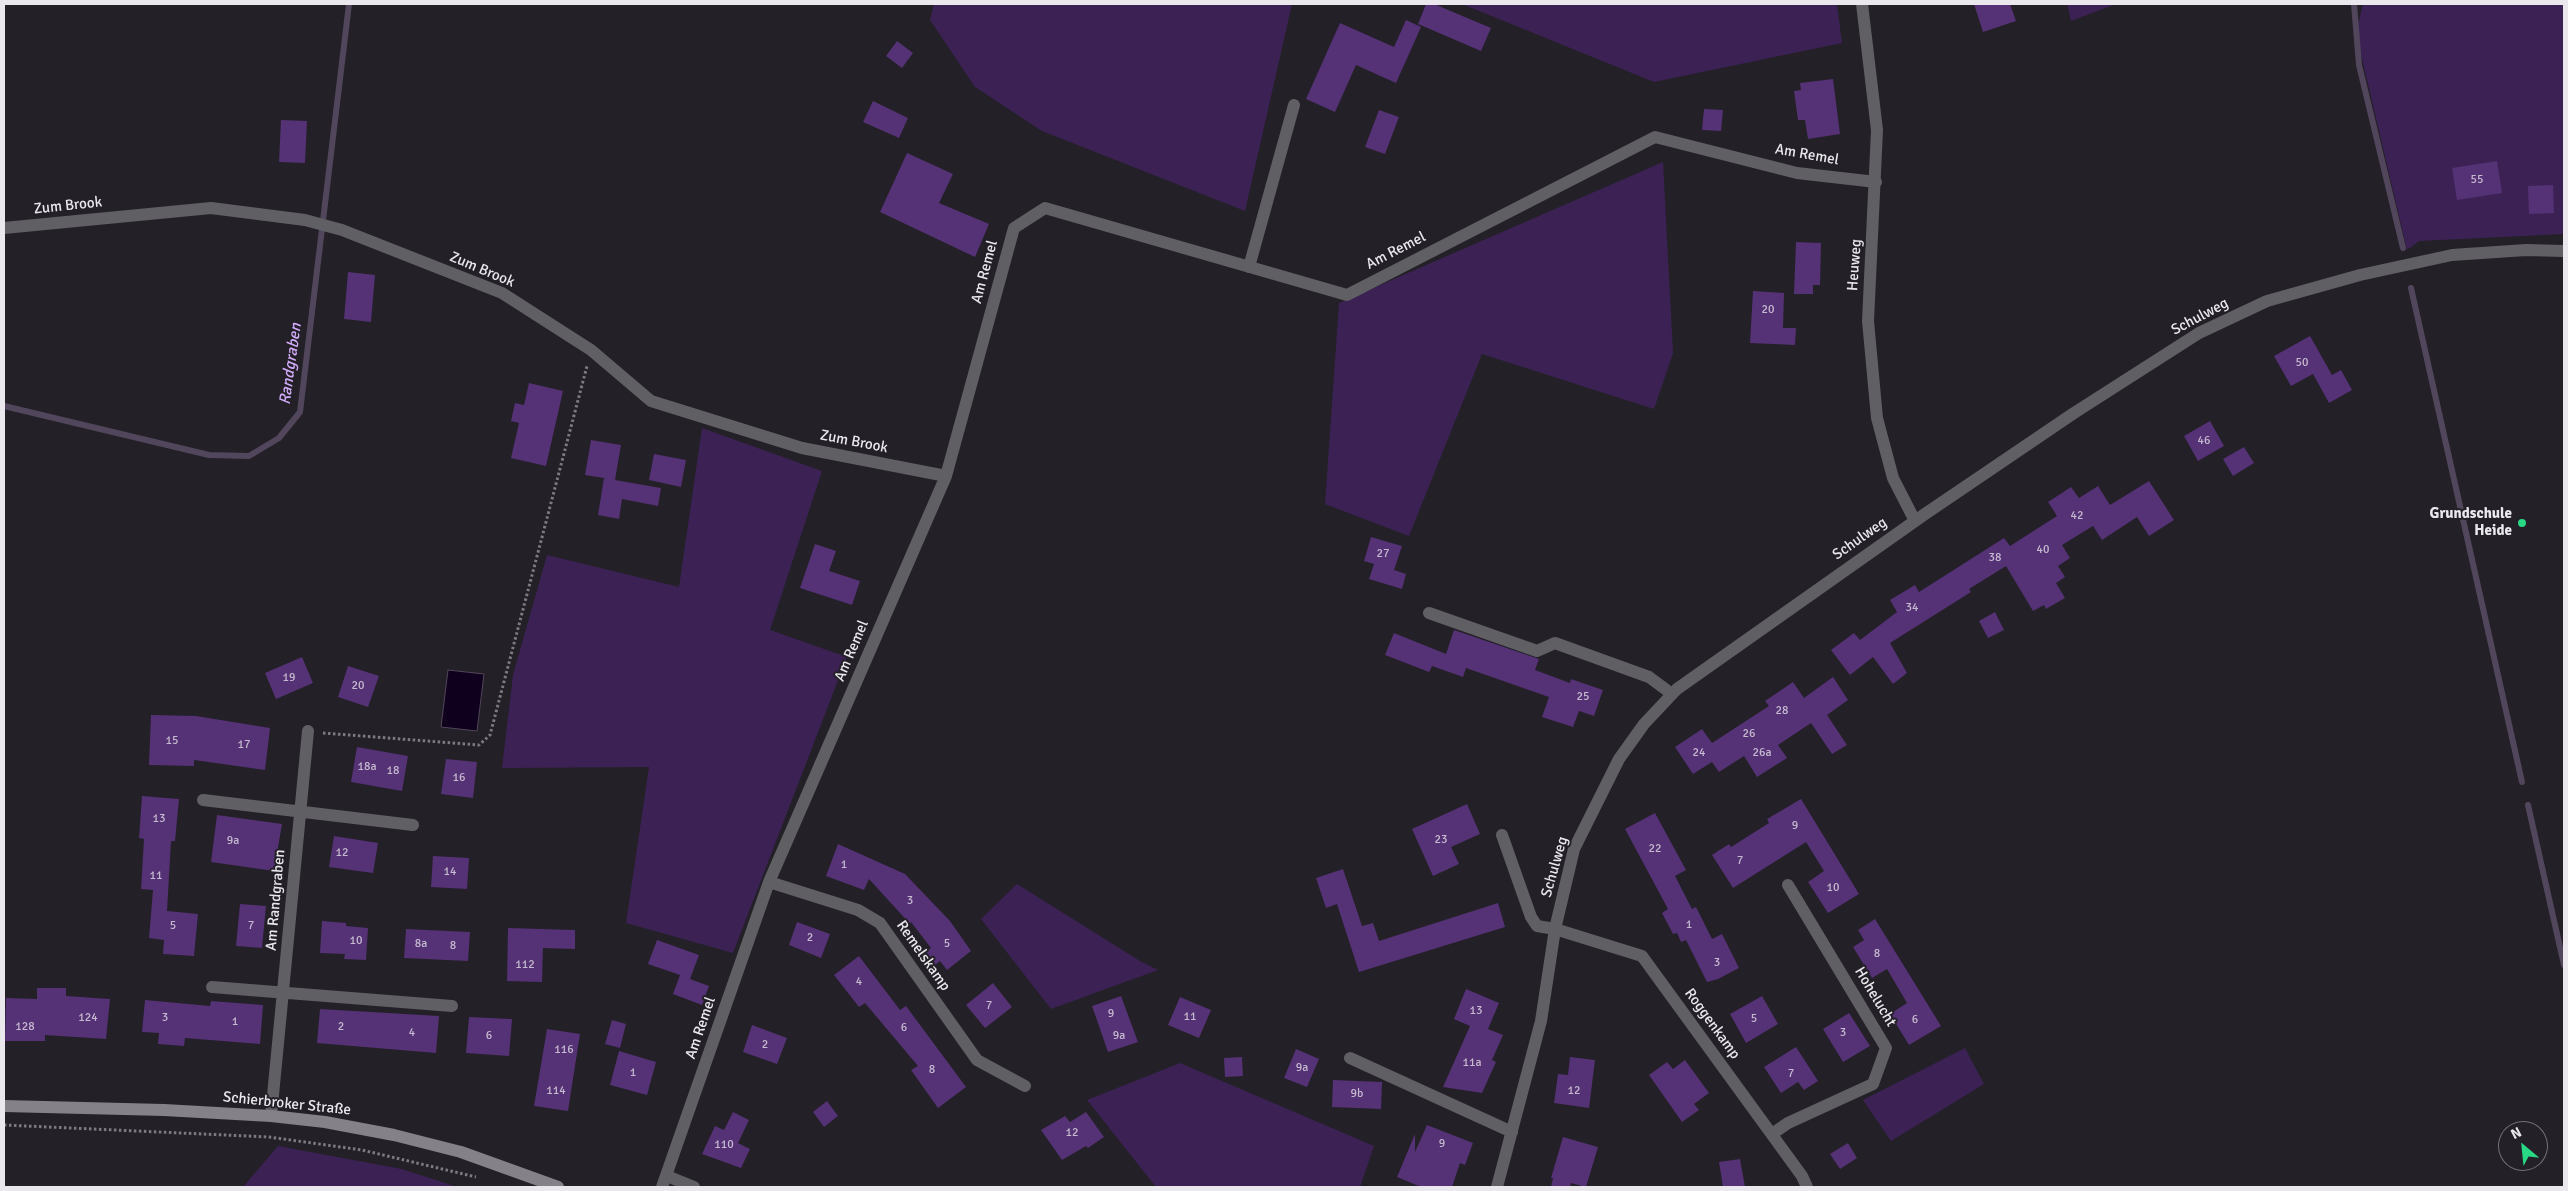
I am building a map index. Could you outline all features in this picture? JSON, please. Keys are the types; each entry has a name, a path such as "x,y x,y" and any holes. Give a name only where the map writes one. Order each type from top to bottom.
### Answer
{"main road":[{"name":"Schierbroker Straße","path":"4,1106 164,1110 270,1116 394,1134 462,1152 558,1187"}],"street":[{"name":"Heuweg","path":"1862,4 1877,130 1868,322 1877,418 1893,478 1915,521"},
{"path":"1249,266 1294,106"},
{"name":"Am Remel","path":"665,1181 769,882 946,476 1014,228 1044,208 1346,295 1655,137 1798,172 1876,182"},
{"name":"Zum Brook","path":"4,228 211,208 305,220 342,230 502,293 591,350 651,402 802,448 946,476"},
{"name":"Schulweg","path":"1497,1187 1541,1021 1555,929 1574,849 1619,759 1644,724 1672,694 1720,656 1915,521 2074,413 2199,333 2267,301 2360,275 2452,255 2526,250 2564,251"},
{"path":"1429,613 1537,651 1555,644 1649,677 1672,694"},
{"name":"Am Randgraben","path":"270,1116 284,992 308,731"},
{"path":"203,800 300,810 413,825"},
{"name":"Roggenkamp","path":"1502,835 1531,917 1538,926 1555,929 1642,956 1772,1134 1802,1176 1807,1187"},
{"name":"Remelskamp","path":"769,882 858,910 880,922 977,1060 1025,1086"},
{"name":"Hohelucht","path":"1772,1134 1788,1122 1873,1084 1886,1048 1788,885"},
{"path":"212,987 452,1006"},
{"path":"1350,1058 1512,1132"},
{"path":"665,1181 694,1187"}],"path":[{"path":"308,731 479,745 490,735 591,350"},
{"path":"4,1125 269,1137 362,1150 481,1178"}],"shaded area":[{"path":"934,4 1292,4 1245,211 1042,131 975,87 930,20"},
{"path":"1462,4 1837,4 1842,43 1654,82"},
{"path":"2067,4 2116,4 2071,21"},
{"path":"2363,4 2564,4 2564,234 2419,241 2407,250 2356,33"},
{"path":"1663,162 1673,353 1654,409 1482,354 1409,536 1325,504 1339,303"},
{"path":"702,428 822,471 770,630 847,657 733,953 626,923 649,767 502,768 513,675 547,555 679,587"},
{"path":"448,670 484,674 477,731 441,727"},
{"path":"1017,884 1140,961 1158,970 1051,1009 981,919"},
{"path":"1965,1048 1984,1084 1891,1141 1863,1100"},
{"path":"1180,1063 1374,1146 1360,1187 1156,1187 1087,1100"},
{"path":"278,1146 402,1169 457,1187 243,1187"}],"building":[{"path":"1426,4 1434,4 1491,28 1481,51 1418,24"},
{"path":"1974,4 2010,4 2016,21 1983,32"},
{"path":"1406,20 1421,27 1396,83 1356,65 1335,112 1306,99 1340,23 1394,47"},
{"path":"897,41 913,53 902,68 886,56"},
{"path":"1833,79 1840,134 1808,139 1805,120 1798,120 1794,91 1801,90 1800,83"},
{"path":"873,101 908,118 899,138 863,122"},
{"path":"1704,109 1723,110 1721,131 1702,130"},
{"path":"1379,110 1399,117 1385,154 1365,147"},
{"path":"281,120 307,121 305,163 279,162"},
{"path":"907,153 953,174 939,203 989,224 975,257 880,212"},
{"path":"2497,161 2502,193 2457,200 2452,168"},
{"path":"2553,185 2554,213 2529,214 2528,186"},
{"path":"1796,242 1821,243 1820,285 1813,285 1813,294 1794,294"},
{"path":"348,272 375,275 371,322 344,319"},
{"path":"1753,291 1784,293 1783,328 1796,328 1795,345 1750,343"},
{"path":"2310,336 2332,375 2341,370 2352,390 2329,403 2313,374 2291,386 2274,356"},
{"path":"529,383 563,391 546,466 511,458 519,423 511,421 515,403 524,405"},
{"path":"2210,421 2224,446 2198,461 2184,436"},
{"path":"591,440 621,445 615,480 661,488 658,506 622,499 619,519 598,515 604,478 585,475"},
{"path":"2244,447 2254,463 2233,476 2223,459"},
{"path":"654,454 686,460 681,487 649,480"},
{"path":"2149,481 2174,520 2149,536 2137,517 2102,540 2093,526 2062,545 2070,558 2058,566 2065,577 2056,583 2065,598 2046,609 2044,605 2033,611 2006,566 1969,589 1971,592 1890,643 1907,673 1893,684 1873,657 1850,675 1831,650 1854,633 1860,640 1897,612 1890,600 1915,585 1919,592 2004,538 2010,546 2057,516 2048,502 2071,487 2079,498 2098,486 2110,505"},
{"path":"1371,537 1402,546 1394,570 1406,574 1402,589 1369,579 1374,564 1364,561"},
{"path":"815,544 836,551 829,571 860,581 852,605 800,588"},
{"path":"1995,612 2004,630 1988,638 1979,621"},
{"path":"1454,630 1539,659 1535,670 1570,683 1571,679 1603,690 1594,716 1579,711 1573,727 1542,717 1549,697 1466,668 1463,677 1432,666 1429,672 1385,655 1394,633 1446,654"},
{"path":"302,657 313,683 276,699 265,673"},
{"path":"348,666 379,676 368,707 338,697"},
{"path":"1833,677 1848,700 1827,715 1847,745 1832,754 1811,723 1778,745 1787,758 1757,777 1744,756 1719,772 1712,762 1693,774 1675,747 1702,729 1712,743 1769,706 1765,701 1793,682 1804,698"},
{"path":"151,715 196,716 270,728 265,770 194,760 194,766 149,765"},
{"path":"357,747 408,756 402,791 351,782"},
{"path":"446,759 477,762 473,798 441,794"},
{"path":"142,796 179,799 175,841 171,841 167,911 198,914 194,956 163,954 164,940 149,938 153,890 141,889 144,839 139,838"},
{"path":"1801,799 1859,894 1828,913 1808,882 1824,871 1806,842 1733,888 1712,855 1729,844 1731,847 1769,823 1767,819"},
{"path":"1467,804 1480,834 1451,847 1459,864 1433,876 1412,829"},
{"path":"1655,813 1686,870 1675,876 1692,909 1696,907 1712,939 1722,934 1739,968 1718,979 1707,982 1686,940 1681,942 1677,933 1673,934 1662,913 1668,909 1625,829"},
{"path":"217,815 282,824 274,871 211,862"},
{"path":"334,836 378,843 373,873 329,867"},
{"path":"838,844 905,874 950,921 971,951 947,970 940,961 935,965 925,953 931,948 911,922 910,924 869,879 864,890 826,876"},
{"path":"433,856 469,858 467,889 431,887"},
{"path":"1343,869 1362,926 1373,923 1379,941 1498,903 1505,927 1359,972 1337,904 1326,908 1316,878"},
{"path":"240,904 266,906 262,948 236,946"},
{"path":"1875,919 1941,1026 1909,1045 1890,1014 1907,1003 1887,969 1872,978 1853,947 1864,940 1858,930"},
{"path":"322,921 346,923 346,926 368,928 366,960 344,959 345,954 320,953"},
{"path":"797,922 830,934 821,958 789,945"},
{"path":"508,928 575,930 575,949 543,948 542,982 507,981"},
{"path":"406,929 470,932 468,961 404,958"},
{"path":"657,940 699,955 690,979 709,986 702,1005 673,994 680,975 648,964"},
{"path":"859,956 900,1010 906,1006 966,1087 938,1108 911,1070 918,1066 865,1003 859,1007 834,975"},
{"path":"993,983 1012,1007 985,1028 966,1005"},
{"path":"37,988 66,988 66,996 110,999 106,1039 45,1035 45,1041 5,1041 6,998 37,999"},
{"path":"1466,989 1499,1003 1488,1029 1503,1035 1492,1060 1496,1062 1482,1093 1443,1087 1470,1026 1454,1019"},
{"path":"1121,996 1138,1042 1108,1052 1092,1006"},
{"path":"1762,996 1778,1024 1746,1043 1730,1014"},
{"path":"1180,997 1211,1010 1199,1038 1168,1025"},
{"path":"145,1000 210,1006 211,1001 263,1005 260,1044 185,1038 184,1046 158,1044 159,1033 142,1032"},
{"path":"320,1009 439,1016 436,1053 317,1043"},
{"path":"1849,1013 1870,1046 1843,1062 1823,1029"},
{"path":"469,1017 512,1019 509,1056 466,1053"},
{"path":"612,1020 626,1024 620,1048 605,1044"},
{"path":"752,1025 787,1038 777,1064 743,1052"},
{"path":"547,1029 580,1034 568,1111 534,1106"},
{"path":"1796,1047 1818,1081 1804,1090 1798,1082 1781,1093 1764,1067"},
{"path":"1296,1049 1319,1059 1307,1087 1284,1078"},
{"path":"619,1051 656,1062 647,1095 610,1085"},
{"path":"1242,1057 1243,1076 1225,1077 1224,1058"},
{"path":"1570,1057 1595,1060 1589,1108 1554,1103 1558,1074 1568,1075"},
{"path":"1685,1060 1709,1093 1694,1104 1699,1110 1682,1122 1649,1075 1667,1062 1673,1069"},
{"path":"1333,1080 1382,1082 1381,1109 1332,1107"},
{"path":"827,1101 838,1116 824,1127 813,1112"},
{"path":"733,1112 749,1120 738,1143 750,1149 741,1168 702,1154 715,1126 724,1130"},
{"path":"1086,1112 1104,1137 1088,1148 1086,1146 1062,1160 1041,1130 1065,1116 1070,1122"},
{"path":"1427,1125 1473,1143 1465,1165 1460,1163 1452,1187 1421,1187 1397,1177 1415,1134 1415,1152"},
{"path":"1563,1137 1598,1147 1586,1187 1571,1183 1570,1187 1551,1187 1553,1178 1551,1178"},
{"path":"1848,1143 1857,1158 1840,1169 1830,1154"},
{"path":"1740,1159 1745,1187 1723,1187 1719,1162"}],"waterway":[{"name":"Randgraben","path":"4,406 209,455 249,456 279,438 300,412 349,4"},
{"path":"2354,4 2359,65 2403,248"},
{"path":"2411,288 2522,782"},
{"path":"2528,805 2564,965"}],"place":[{"name":"Grundschule Heide","path":"2522,523"}]}
